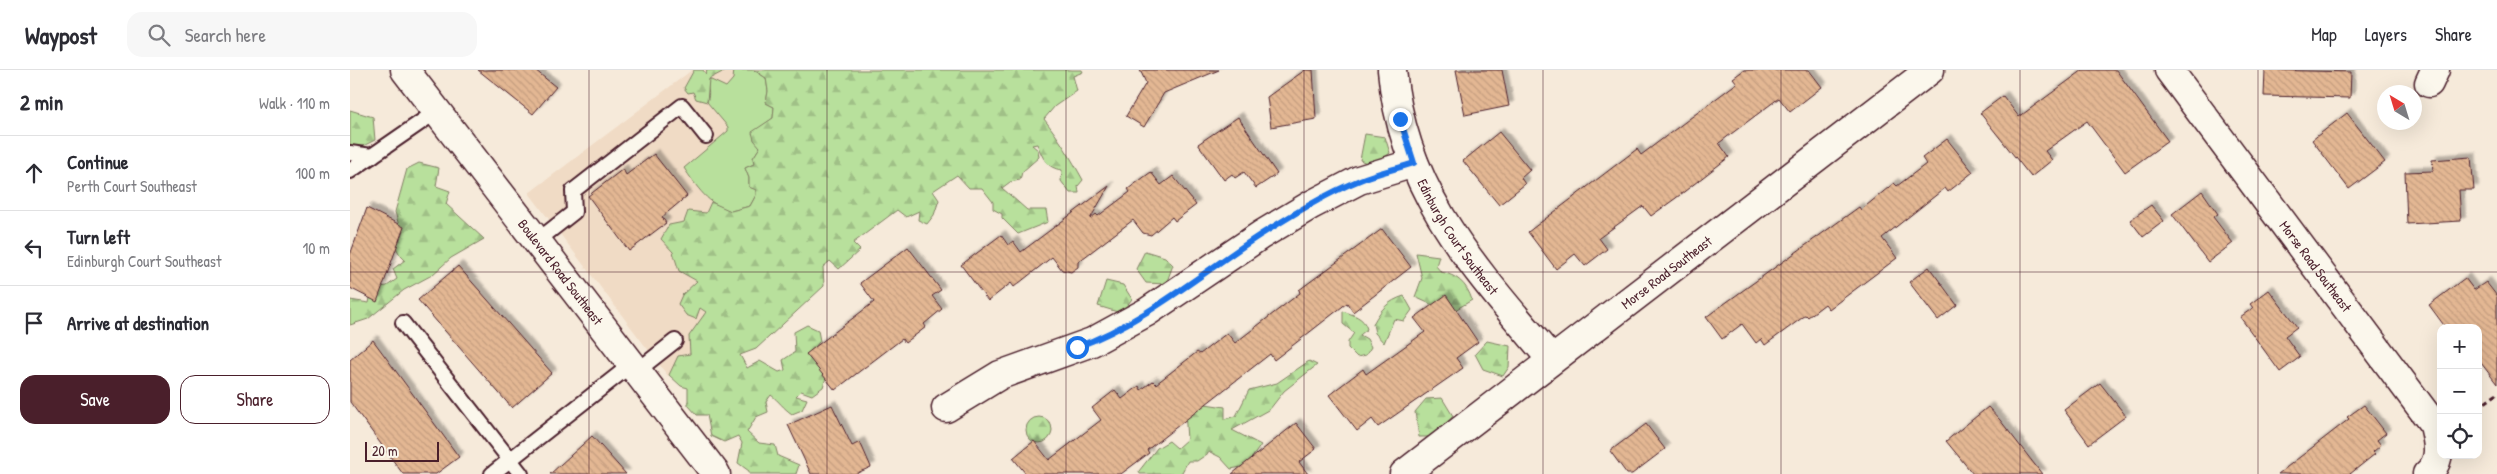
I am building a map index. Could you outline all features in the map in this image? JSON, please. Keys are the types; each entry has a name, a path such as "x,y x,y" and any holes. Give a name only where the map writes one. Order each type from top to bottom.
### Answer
{"street":[{"name":"Boulevard Road Southeast","path":"405,70 716,474"},
{"name":"Edinburgh Court Southeast","path":"1392,70 1400,119 1414,163 1436,211 1464,254 1551,359"},
{"name":"Morse Road Southeast","path":"1404,474 1551,359 1718,234 1930,70"},
{"name":"Morse Road Southeast","path":"2170,70 2434,425 2440,449 2429,472"},
{"path":"946,408 1000,375 1092,342 1147,312 1261,235 1311,205 1359,180 1414,163"}],"lane":[{"path":"537,241 574,212 573,191 682,106 706,136"},
{"path":"350,171 437,111"},
{"path":"350,153 372,156"},
{"path":"403,323 521,474"},
{"path":"492,474 634,368 675,341"}],"path":[{"path":"2482,405 2497,394"}],"shaded area":[{"path":"692,70 1014,70 1035,97 668,376 529,193"}],"green space":[{"path":"694,70 703,70 706,74 707,70 726,70 709,79 707,102 696,99 693,92 688,93 684,88"},
{"path":"734,70 754,70 766,78 768,91 766,103 774,107 773,118 752,133 760,147 753,158 754,164 745,168 749,178 749,187 756,189 756,195 750,206 731,211 716,205 710,200 698,188 684,168 728,131 728,127 707,102 709,95 708,82 709,79 726,87 733,79"},
{"path":"754,70 1082,70 1083,72 1073,76 1077,91 1055,106 1044,119 1065,148 1083,180 1078,186 1079,193 1070,193 1061,181 1062,170 1049,165 1043,158 1037,144 1032,145 1038,150 1039,157 1022,172 1020,180 1010,182 1002,188 1027,210 1046,210 1048,222 1018,234 1002,218 1002,214 993,209 993,202 982,188 969,188 957,175 933,191 939,200 934,215 927,224 918,220 919,211 906,217 897,210 853,243 860,250 839,269 830,261 823,267 824,286 756,349 740,355 747,368 760,361 779,372 785,370 783,360 795,352 794,332 807,325 818,330 820,341 810,353 827,374 823,387 812,395 801,391 796,396 807,399 802,410 792,414 771,395 766,402 768,412 756,417 747,432 759,443 775,445 778,456 799,465 796,474 749,474 749,471 738,463 742,443 738,436 724,442 711,436 707,415 697,415 688,405 688,388 681,386 669,375 678,356 690,354 689,336 706,312 700,308 696,319 686,315 678,304 682,295 697,281 679,271 673,252 661,239 669,225 684,222 688,211 706,213 711,202 731,211 750,206 756,195 756,190 749,187 749,178 745,168 754,164 753,158 760,147 754,140 752,132 773,118 774,107 766,103 768,91 766,78"},
{"path":"350,110 373,117 375,140 357,149 350,147"},
{"path":"1365,134 1385,137 1390,153 1373,166 1360,160"},
{"path":"419,163 439,168 436,186 450,191 446,204 484,239 451,258 432,275 404,290 368,319 350,325 350,300 369,303 372,288 387,286 397,279 393,269 405,260 400,255 391,238 400,229 395,212 407,169"},
{"path":"1145,251 1165,257 1173,265 1166,284 1146,283 1136,269"},
{"path":"1416,253 1439,256 1436,266 1441,272 1452,275 1461,281 1472,300 1450,313 1415,297 1422,278"},
{"path":"1106,281 1123,285 1132,299 1121,313 1098,306"},
{"path":"1404,296 1412,310 1404,321 1394,319 1384,343 1375,333 1373,324 1386,306"},
{"path":"1343,311 1358,317 1366,325 1367,329 1360,335 1367,339 1371,347 1366,355 1357,357 1348,348 1348,342 1354,333 1343,324"},
{"path":"1487,341 1510,346 1509,367 1503,376 1483,369 1475,354"},
{"path":"1309,361 1317,365 1284,391 1270,409 1232,430 1261,445 1246,466 1231,469 1220,457 1210,452 1197,461 1188,461 1181,474 1140,474 1139,471 1157,448 1169,441 1177,448 1187,439 1185,412 1199,403 1225,407 1225,419 1236,416 1249,390 1277,383"},
{"path":"1442,398 1453,416 1435,437 1419,437 1415,412 1426,399"},
{"path":"1039,417 1048,421 1052,430 1048,439 1039,443 1030,439 1026,430 1030,421"}],"building":[{"path":"478,70 535,70 556,87 533,114"},
{"path":"1140,70 1219,70 1164,93 1144,127 1126,116 1146,83"},
{"path":"1305,70 1313,70 1316,119 1271,127 1267,97"},
{"path":"1456,70 1502,70 1509,106 1465,115"},
{"path":"1744,70 1809,70 1822,87 1790,112 1779,98 1719,143 1729,157 1676,198 1651,216 1643,206 1599,238 1607,249 1585,266 1575,254 1556,269 1528,232 1637,149 1641,155 1737,83 1733,78"},
{"path":"2083,70 2116,70 2168,141 2125,172 2087,121 2045,151 2052,160 2031,177 1980,113 2003,96 2019,117"},
{"path":"2265,70 2351,72 2350,98 2264,96"},
{"path":"2347,113 2385,162 2349,189 2312,140"},
{"path":"1238,117 1277,174 1256,188 1244,172 1235,178 1232,174 1224,180 1198,144"},
{"path":"1499,132 1530,170 1521,178 1525,184 1499,205 1463,161"},
{"path":"1947,139 1973,172 1948,192 1945,188 1882,238 1897,258 1829,309 1825,304 1808,317 1806,315 1765,345 1761,339 1756,343 1742,324 1722,339 1706,317 1859,207 1861,210 1894,183 1897,186 1926,164 1922,158"},
{"path":"654,154 687,196 662,217 666,223 629,251 588,196 623,169 626,175"},
{"path":"2471,157 2474,190 2459,190 2461,221 2407,224 2405,172 2433,171 2432,160"},
{"path":"1151,172 1161,185 1173,176 1196,205 1175,221 1172,217 1151,235 1143,233 1133,220 1078,262 1078,267 1071,272 1062,270 1052,257 1014,287 1011,283 988,301 961,265 1001,235 1008,245 1013,241 1021,252 1109,186 1090,219 1096,214 1098,216 1130,192 1128,189"},
{"path":"2202,191 2218,214 2213,217 2233,243 2208,262 2172,214"},
{"path":"2151,205 2164,221 2143,237 2130,220"},
{"path":"367,208 404,227 377,302 350,288 350,255"},
{"path":"1382,229 1411,267 1353,312 1347,303 1274,360 1270,354 1147,450 1149,453 1121,474 1026,474 1013,458 1034,441 1049,460 1101,420 1092,408 1115,390 1122,399 1139,386 1141,390 1153,381 1156,384 1197,352 1200,354 1227,333 1235,343 1300,293 1299,290"},
{"path":"908,247 941,290 932,296 942,309 924,324 926,327 905,343 902,339 835,390 806,354 874,302 860,283"},
{"path":"458,266 552,373 512,408 418,300"},
{"path":"1929,267 1957,305 1938,320 1909,282"},
{"path":"2465,278 2474,290 2486,282 2497,296 2497,384 2482,364 2482,324 2443,324 2429,305"},
{"path":"2269,290 2297,327 2285,336 2300,357 2280,372 2240,317 2253,308 2250,304"},
{"path":"1446,295 1478,342 1456,358 1463,368 1378,427 1372,419 1357,431 1329,395 1363,369 1366,374 1425,332 1414,318"},
{"path":"373,340 459,457 436,474 403,474 350,402 350,360"},
{"path":"2100,383 2126,416 2089,444 2064,410"},
{"path":"832,405 852,446 860,442 871,467 855,474 811,474 788,425"},
{"path":"2364,405 2386,433 2377,440 2381,445 2373,452 2375,454 2350,474 2278,474 2349,419 2347,417"},
{"path":"1988,407 2042,474 1973,474 1946,441"},
{"path":"1296,423 1316,449 1299,462 1308,474 1232,474"},
{"path":"1646,424 1665,449 1632,474 1627,474 1610,451"},
{"path":"592,436 626,474 550,474"}],"route":[{"path":"1077,347 1092,342 1153,309 1261,235 1311,205 1359,180 1414,163 1400,119"}]}
